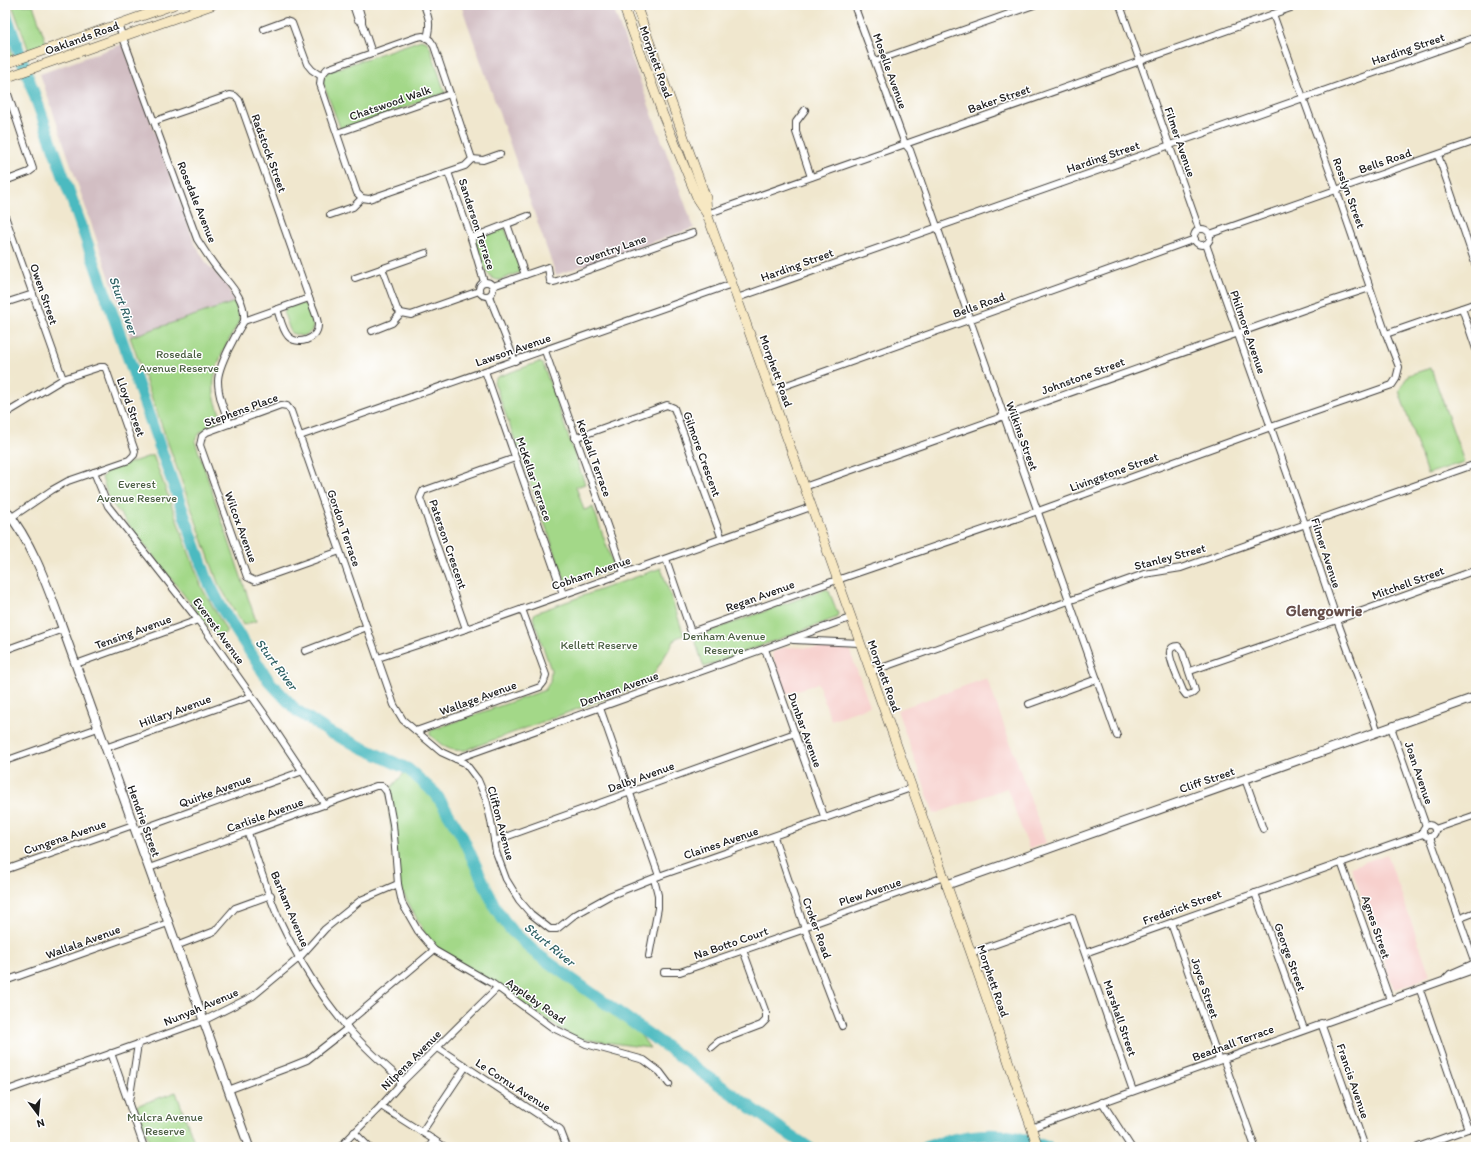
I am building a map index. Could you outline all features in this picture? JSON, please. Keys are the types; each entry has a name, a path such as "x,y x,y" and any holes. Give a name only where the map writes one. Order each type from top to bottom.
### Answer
{"main road":[{"name":"Oaklands Road","path":"6,64 173,5"},
{"name":"Oaklands Road","path":"5,78 212,5"},
{"name":"Morphett Road","path":"624,5 663,115 698,202 707,214"},
{"name":"Morphett Road","path":"636,5 706,198 707,214 850,618 971,953 1038,1147"}],"street":[{"path":"352,5 358,20 362,23"},
{"path":"358,5 372,53"},
{"path":"424,5 430,25 427,38"},
{"name":"Moselle Avenue","path":"854,5 904,144"},
{"path":"875,61 1034,5"},
{"name":"Filmer Avenue","path":"1120,5 1199,229"},
{"name":"Baker Street","path":"707,214 1299,5"},
{"name":"Rosslyn Street","path":"1273,14 1399,367 1396,379"},
{"path":"264,29 286,21 292,23 307,64 310,69 321,76"},
{"name":"Rosedale Avenue","path":"118,24 155,121 197,239 216,268 237,292 245,312 244,321"},
{"path":"417,37 427,38 434,46 472,159 465,166 369,200 362,198 357,193 320,84 321,76 327,68 417,37"},
{"name":"Harding Street","path":"737,298 1476,37"},
{"path":"5,85 33,169 5,181"},
{"name":"Chatswood Walk","path":"337,133 450,94"},
{"name":"Radstock Street","path":"155,121 230,95 235,96 239,100 318,324 317,332 306,340 297,341 289,338 286,334 277,309"},
{"path":"805,110 796,122 796,132 811,177"},
{"name":"Bells Road","path":"1210,234 1476,141"},
{"name":"Wilkins Street","path":"904,144 910,150 1117,736"},
{"path":"472,159 483,160 500,154"},
{"path":"1438,155 1476,266"},
{"name":"Sanderson Terrace","path":"448,172 471,238 484,282"},
{"path":"330,215 353,207 362,198"},
{"name":"Owen Street","path":"5,216 63,380"},
{"path":"471,238 528,216"},
{"path":"493,286 525,275 507,224"},
{"path":"1199,229 1207,230 1210,234 1210,239 1206,244 1198,244 1195,239 1195,234 1199,229"},
{"name":"Coventry Lane","path":"525,275 548,267 550,280 553,282 557,281 693,233"},
{"name":"Bells Road","path":"770,391 1195,239"},
{"name":"Philmore Avenue","path":"1206,244 1271,427"},
{"path":"355,278 426,253"},
{"path":"382,268 397,309 401,313 411,316 479,291"},
{"path":"479,291 480,286 484,282 490,282 493,286 493,293 489,296"},
{"name":"Lawson Avenue","path":"300,436 732,284"},
{"name":"Johnstone Street","path":"804,487 1370,288"},
{"path":"479,291 482,295 489,296"},
{"path":"5,303 32,294"},
{"path":"489,296 515,361"},
{"path":"230,424 221,401 218,381 220,369 244,321 309,298"},
{"path":"1386,334 1476,303"},
{"path":"1462,308 1476,349"},
{"path":"372,331 392,323 401,313"},
{"name":"Kendall Terrace","path":"545,351 624,573"},
{"name":"Lloyd Street","path":"63,380 104,367 133,446 134,455 132,458 94,472"},
{"name":"McKellar Terrace","path":"485,371 563,594"},
{"name":"Livingstone Street","path":"837,580 1038,511 1392,385 1396,379"},
{"path":"5,414 63,380"},
{"name":"Stephens Place","path":"202,436 207,432 281,405 287,406"},
{"name":"Gilmore Crescent","path":"575,438 667,405 674,408 722,539"},
{"name":"Gordon Terrace","path":"287,406 292,411 378,658"},
{"name":"Filmer Avenue","path":"1271,427 1337,620 1378,732"},
{"name":"Wilcox Avenue","path":"202,436 200,445 247,577 255,581 340,551"},
{"name":"Paterson Crescent","path":"466,629 420,498 424,491 515,458"},
{"name":"Stanley Street","path":"870,672 1144,574 1181,568 1476,464"},
{"path":"12,517 52,490 94,472"},
{"name":"Everest Avenue","path":"94,472 108,506 198,620 252,696 325,805"},
{"name":"Cobham Avenue","path":"378,658 466,629 811,507"},
{"name":"Hendrie Street","path":"5,509 12,517 38,565 63,629 249,1147"},
{"name":"Regan Avenue","path":"666,559 691,632 837,580"},
{"name":"Mitchell Street","path":"1190,671 1476,570"},
{"name":"Wallage Avenue","path":"416,731 540,687 544,682 546,675 522,609"},
{"name":"Denham Avenue","path":"456,759 850,618"},
{"name":"Tensing Avenue","path":"76,664 198,620"},
{"path":"305,650 367,627"},
{"path":"5,650 63,629"},
{"name":"Denham Avenue","path":"789,640 860,643"},
{"path":"1178,646 1180,648 1190,671 1195,690 1193,694 1186,695 1183,691 1170,657 1170,650 1172,647 1178,646"},
{"name":"Dunbar Avenue","path":"765,649 825,819"},
{"name":"Clifton Avenue","path":"378,658 394,704 403,720 441,752 465,763 478,780 486,800 496,852 506,879 519,900 531,914 545,926"},
{"path":"1029,704 1097,679"},
{"name":"Hillary Avenue","path":"106,748 252,696"},
{"name":"Cliff Street","path":"945,881 1245,779 1476,697"},
{"path":"600,708 657,877 658,908 649,956"},
{"name":"Joan Avenue","path":"1391,727 1426,826"},
{"path":"5,761 98,728"},
{"name":"Dalby Avenue","path":"494,841 794,733"},
{"name":"Quirke Avenue","path":"134,828 303,771"},
{"path":"1245,779 1263,829"},
{"name":"Carlisle Avenue","path":"149,868 376,786 382,786 387,792"},
{"name":"Claines Avenue","path":"545,926 550,929 557,929 573,916 609,896 657,877 911,788"},
{"name":"Appleby Road","path":"387,792 393,824 398,884 402,903 418,931 434,950 497,988 553,1028 586,1044 644,1060 660,1072 669,1084"},
{"path":"1476,815 1434,829 1430,826 1426,826 1423,830 1423,834 1430,838 1476,966"},
{"name":"Cungena Avenue","path":"5,870 134,828"},
{"path":"1430,838 1435,834 1434,829"},
{"name":"Barham Avenue","path":"248,833 278,917 299,958 321,993 346,1026 376,1058 403,1082"},
{"name":"Frederick Street","path":"1085,953 1423,834"},
{"name":"Croker Road","path":"774,837 804,928 842,1026"},
{"name":"Agnes Street","path":"1341,862 1390,1000"},
{"name":"Plew Avenue","path":"804,928 945,881"},
{"name":"Nunyah Avenue","path":"5,1091 203,1021 253,996 299,958 325,928 361,900 398,884"},
{"name":"George Street","path":"1255,893 1304,1029"},
{"path":"176,946 215,931 235,908 271,895"},
{"path":"1458,919 1476,912"},
{"path":"971,953 1072,917 1085,953"},
{"name":"Wallala Avenue","path":"5,981 168,923"},
{"name":"Joyce Street","path":"1171,923 1255,1147"},
{"name":"Na Botto Court","path":"664,972 680,972 804,928"},
{"path":"228,1090 312,1057 434,950"},
{"path":"712,1047 719,1041 761,1025 766,1020 766,1013 743,950"},
{"name":"Marshall Street","path":"1085,953 1133,1091"},
{"name":"Beadnall Terrace","path":"1032,1131 1102,1102 1321,1023 1420,990 1442,980 1450,974 1476,966"},
{"name":"Nilpena Avenue","path":"340,1147 497,988"},
{"path":"1420,990 1468,1129"},
{"name":"Francis Avenue","path":"1321,1023 1365,1147"},
{"path":"128,1103 138,1044"},
{"name":"Le Cornu Avenue","path":"438,1048 560,1129 567,1147"},
{"path":"111,1053 143,1147"},
{"path":"422,1132 466,1066"},
{"path":"1102,1102 1131,1147"},
{"path":"381,1106 445,1147"},
{"path":"1418,1147 1476,1126"},
{"path":"354,1132 369,1147"},
{"path":"429,1147 434,1140"}],"shaded area":[{"path":"461,5 612,5 694,228 556,275"},
{"path":"123,44 195,244 207,264 227,286 235,302 130,337 40,74"},
{"path":"785,647 849,649 870,706 831,720 818,683 786,694 772,654 773,652"},
{"path":"987,678 1046,843 1029,849 1007,788 934,814 897,710"},
{"path":"1387,854 1430,975 1414,983 1394,989 1351,867"}],"green space":[{"path":"12,5 33,5 47,45 29,51"},
{"path":"5,34 13,56 5,59"},
{"path":"421,40 427,42 430,47 445,93 341,130 323,83 323,78 327,72"},
{"path":"505,228 521,272 500,280 490,276 486,271 475,239"},
{"name":"Rosedale Avenue Reserve","path":"235,302 240,320 221,356 215,375 214,394 221,418 218,422 201,432 195,441 256,621 243,625 218,583 130,337"},
{"path":"302,303 308,305 313,319 313,328 311,332 301,336 291,333 284,314 286,308"},
{"path":"539,362 543,364 585,484 576,487 584,510 593,507 613,564 611,570 570,584 566,583 494,382 497,377"},
{"path":"1431,368 1464,462 1427,474 1399,391 1408,375"},
{"name":"Everest Avenue Reserve","path":"153,455 202,588 227,632 217,637 110,501 102,478 106,471"},
{"name":"Kellett Reserve","path":"661,568 684,635 676,638 648,683 466,750 450,749 430,735 432,730 545,690 550,682 551,670 533,618 535,613"},
{"name":"Denham Avenue Reserve","path":"826,589 829,591 838,614 836,618 704,667 694,637"},
{"path":"408,769 436,794 461,834 496,909 510,929 537,954 631,1022 650,1048 574,1038 493,984 434,950 398,884 387,792"},
{"name":"Mulcra Avenue Reserve","path":"176,1092 196,1147 151,1147 136,1106"}],"waterway":[{"name":"Sturt River","path":"5,12 207,579 221,607 269,681 296,710 329,732 408,769 436,794 461,834 496,909 510,929 537,954 808,1147"},
{"name":"Sturt River","path":"926,1147 958,1138 980,1135 1003,1135 1047,1147"}],"district":[{"name":"Glengowrie","path":"1324,610"}]}
